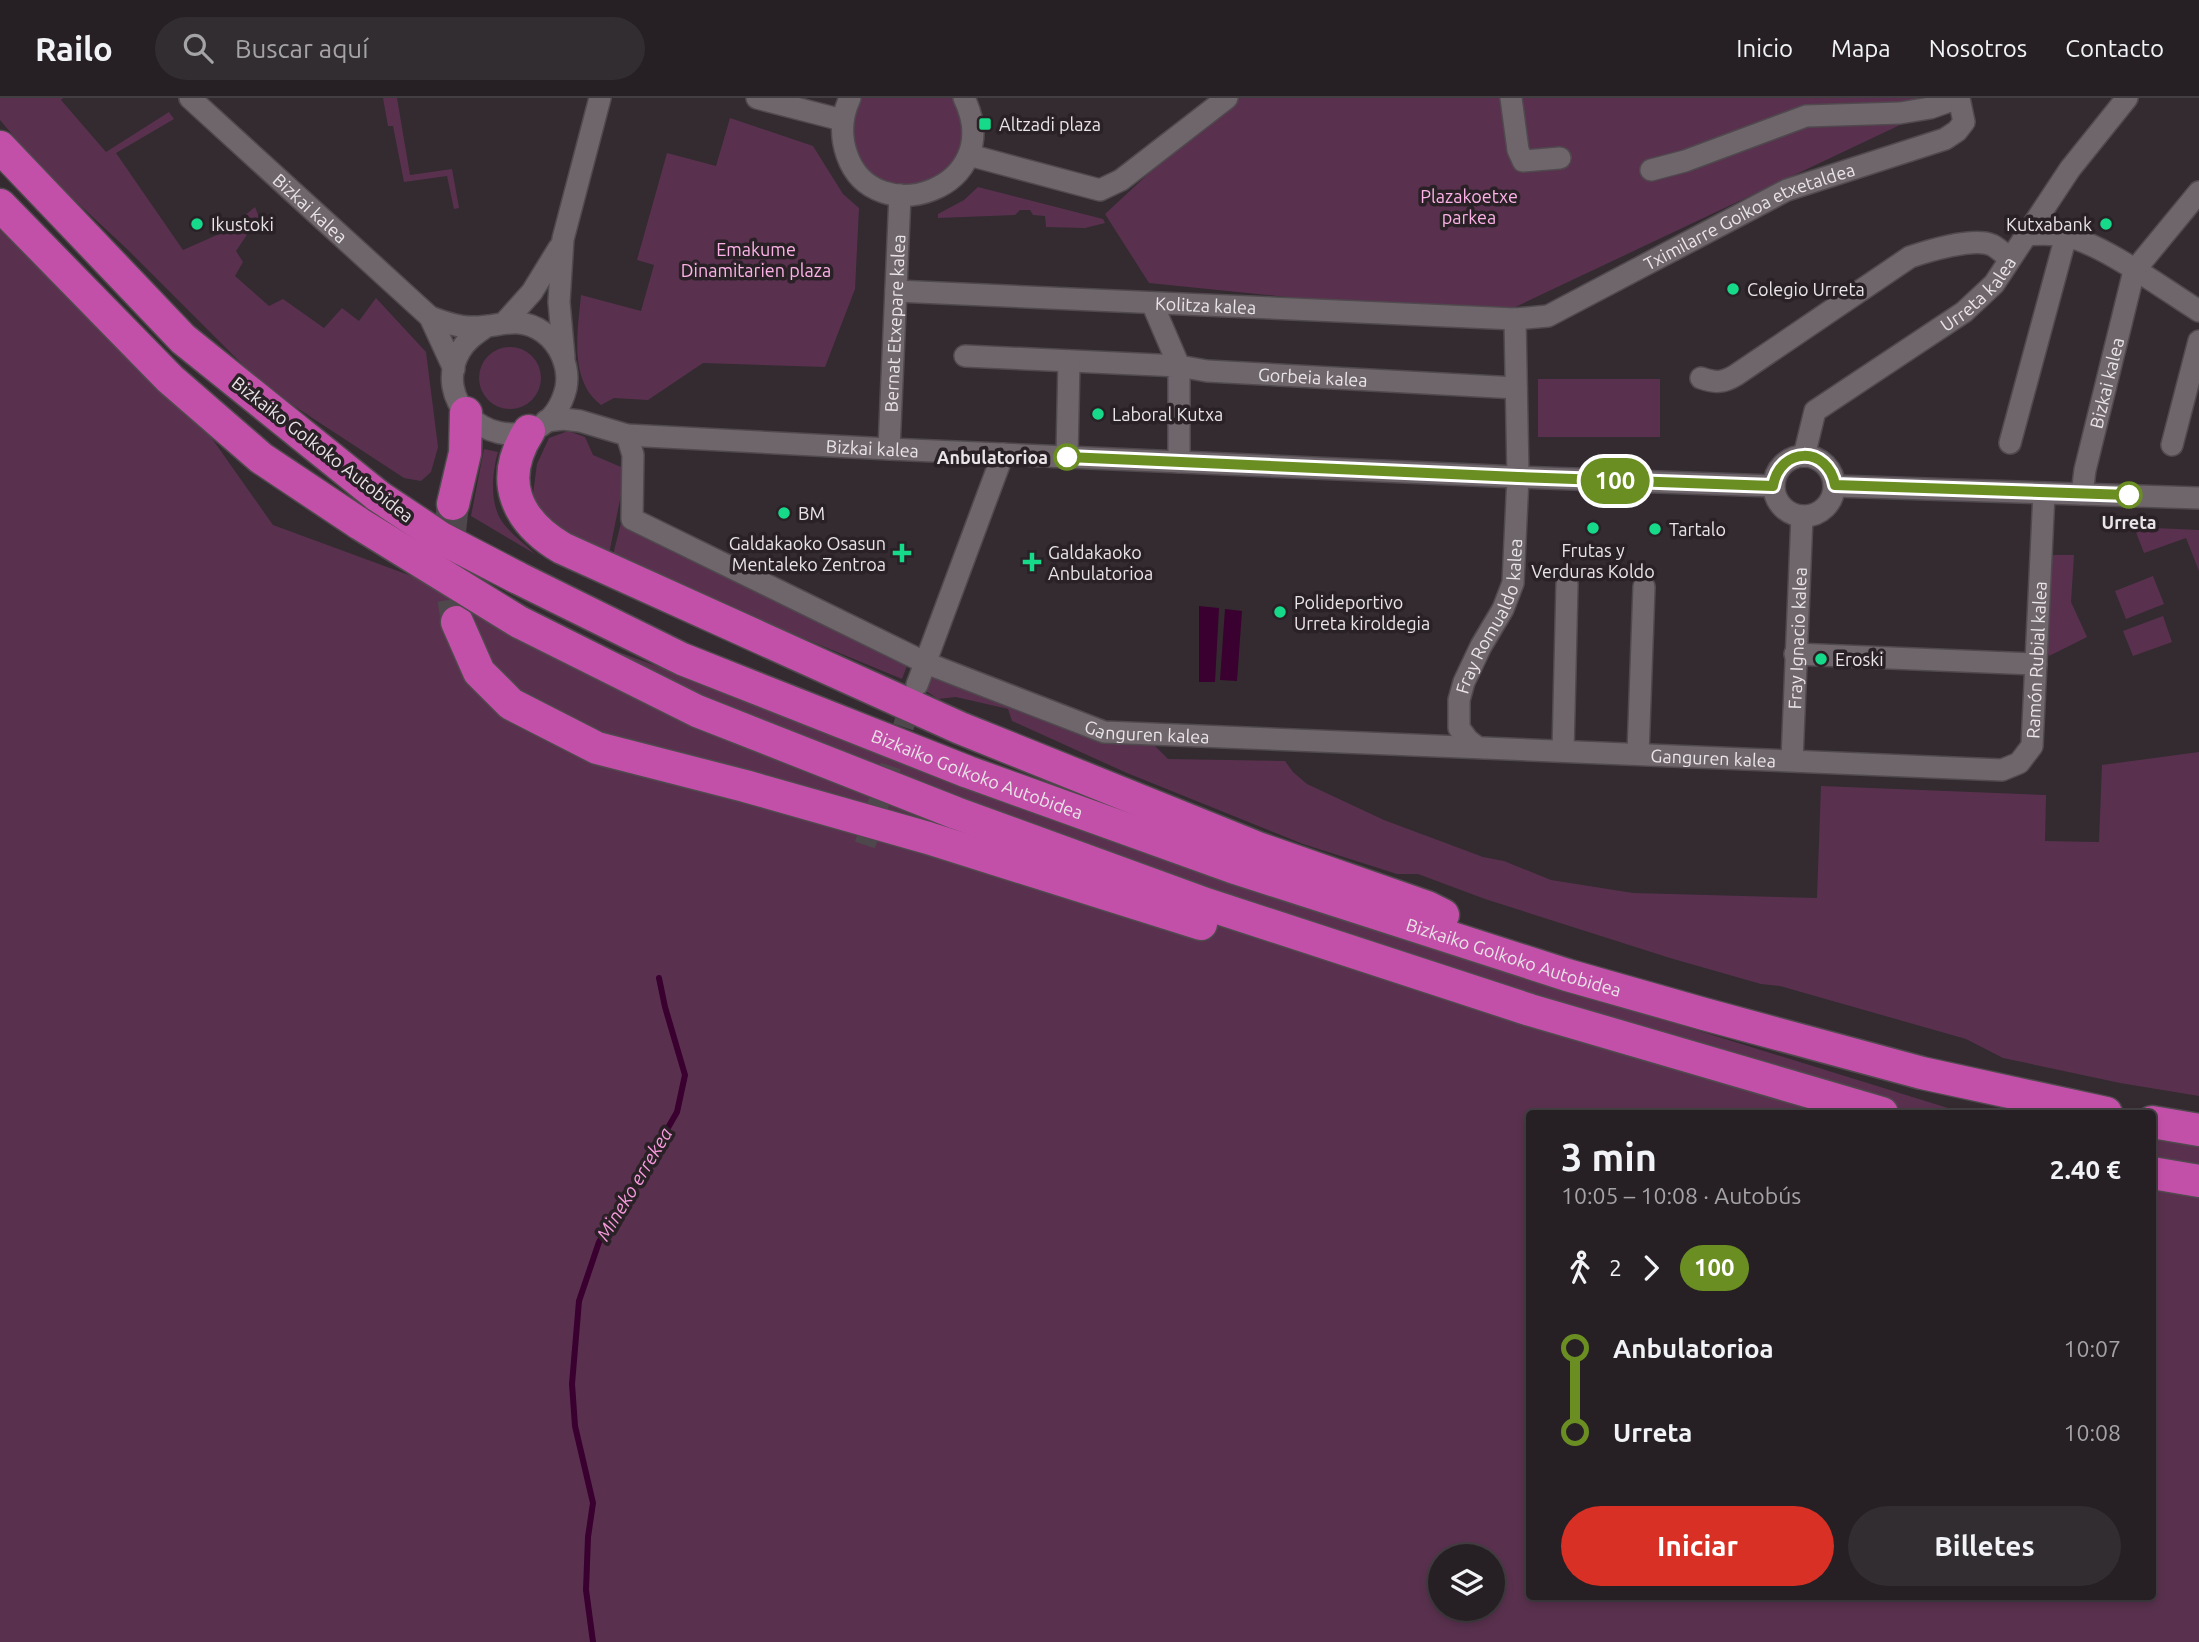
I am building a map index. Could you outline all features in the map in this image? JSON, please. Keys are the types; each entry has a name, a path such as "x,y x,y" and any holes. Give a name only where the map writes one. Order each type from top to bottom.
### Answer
{"highway":[{"name":"Bizkaiko Golkoko Autobidea","path":"0,147 183,339 379,496 441,538 682,660 956,768 1232,867 1567,975 1909,1070 2092,1110"},
{"name":"Bizkaiko Golkoko Autobidea","path":"0,205 170,379 261,458 360,524 519,622 698,711 956,813 1206,904 1530,1010 1871,1110"},
{"path":"453,504 465,453 466,413"},
{"path":"538,426 520,444 513,480 516,498 525,518 543,537 562,548 960,728 1258,848 1427,907 1567,975"},
{"path":"457,622 479,672 511,704 597,748 745,786 928,838 1331,964 1530,1010"},
{"path":"2156,1123 2199,1130"},
{"path":"2156,1174 2199,1181"}],"street":[{"name":"Bizkai kalea","path":"190,98 430,317 454,369 454,387 459,404 485,429 503,434 522,434 563,419 602,426 627,435 1179,462 1773,486"},
{"path":"538,426 553,416 563,399 567,381 558,302 563,239 600,98"},
{"path":"757,98 842,120"},
{"path":"850,98 842,120 843,141 849,161 862,178 880,190 900,195 922,194 941,187 958,173 969,155 974,134 971,112 964,98"},
{"path":"969,155 1100,190 1121,180 1227,98"},
{"path":"1511,98 1518,150 1523,161 1560,158"},
{"name":"Tximilarre Goikoa etxetaldea","path":"1515,319 1548,316 1787,190 1945,139 1964,122 1959,98 1930,108 1900,113 1806,116 1685,161 1651,170"},
{"name":"Urreta kalea","path":"1804,456 1815,411 1964,312 1994,284 2070,169 2127,98"},
{"path":"2134,271 2199,192"},
{"name":"Bernat Etxepare kalea","path":"889,449 900,195"},
{"path":"2025,235 2066,236 2089,244 2199,311"},
{"path":"2010,443 2066,236"},
{"path":"454,369 460,351 471,336 497,324 532,292 563,239"},
{"path":"1701,378 1714,383 1736,376 1910,257 1934,249 1979,243 1991,244 2010,258"},
{"name":"Bizkai kalea","path":"2082,494 2085,470 2134,271"},
{"name":"Kolitza kalea","path":"896,291 1515,319"},
{"path":"1152,303 1179,366 1179,462"},
{"name":"Bizkai kalea","path":"430,317 469,327 525,323 542,331 556,345 565,362"},
{"name":"Fray Romualdo kalea","path":"1477,747 1460,728 1459,700 1464,682 1503,609 1513,583 1518,477 1515,319"},
{"path":"2172,444 2199,341"},
{"path":"965,355 1179,366"},
{"path":"1067,457 1069,361"},
{"name":"Gorbeia kalea","path":"1179,366 1207,371 1516,388"},
{"name":"Bizkai kalea","path":"565,388 577,407 602,426"},
{"name":"Ganguren kalea","path":"627,435 633,455 632,519 926,663 1104,732 1792,760"},
{"path":"917,685 1003,454"},
{"path":"1804,456 1813,457 1828,468 1835,485 1828,505 1821,511 1802,516 1785,510 1779,503 1773,486 1779,468 1786,461 1804,456"},
{"path":"1835,485 2199,498"},
{"name":"Ramón Rubial kalea","path":"1792,760 2003,770 2019,763 2032,746 2044,493"},
{"name":"Fray Ignacio kalea","path":"1792,760 1802,516"},
{"path":"1563,751 1567,584"},
{"path":"1638,754 1644,587"},
{"path":"1795,654 2036,664"}],"green space":[{"path":"0,98 63,98 61,100 106,152 169,112 174,119 116,153 183,250 226,231 255,207 259,217 236,251 243,262 235,276 269,306 283,299 324,328 342,308 359,321 376,298 426,352 438,447 431,472 421,481 404,478 265,387 126,248 42,170 0,120"},
{"path":"383,98 397,98 410,175 452,169 459,208 454,209 447,176 404,182 393,126 388,126"},
{"path":"862,98 954,98 959,104 964,143 943,176 906,188 886,183 870,172 862,164 853,143 853,121"},
{"name":"Plazakoetxe parkea","path":"1230,98 1957,98 1492,318 1149,283 1105,214"},
{"name":"Emakume Dinamitarien plaza","path":"730,118 813,146 843,194 859,208 855,289 825,367 703,363 648,400 614,398 601,405 591,395 579,368 577,339 581,295 641,311 654,265 637,260 667,153 716,166"},
{"path":"978,187 1103,219 1105,223 1085,228 1046,227 1045,216 1033,215 1030,210 1020,210 1015,215 938,218 938,214 964,200"},
{"path":"0,202 170,379 273,525 1377,931 1954,1110 1526,1110 1526,1600 2156,1600 2156,1126 2199,1129 2199,1642 0,1642"},
{"path":"510,347 532,356 541,378 532,400 510,409 488,400 479,378 488,356"},
{"path":"1538,379 1660,379 1660,437 1538,437"},
{"path":"568,431 585,437 593,455 621,467 624,480 609,554 547,523 533,494 537,464 549,438"},
{"path":"484,449 498,452 494,469 495,507 503,523 535,554 471,516"},
{"path":"622,519 914,647 902,679 612,559"},
{"path":"2134,527 2199,530 2199,571 2186,538 2144,553"},
{"path":"2049,555 2074,555 2071,602 2087,637 2049,656 2043,640"},
{"path":"2153,576 2164,604 2126,619 2115,591"},
{"path":"2163,616 2172,642 2133,656 2123,631"},
{"path":"926,663 1142,733 1168,759 1285,761 1307,784 1384,820 1551,880 1633,893 1817,898 1821,786 2046,795 2045,841 2099,842 2102,765 2199,752 2199,1096 2120,1083 2003,1058 1966,1039 1670,958 1485,899 1418,874 1397,874 1303,844 1127,773 1012,721 1008,709 956,697 938,699 917,685"}],"shaded area":[{"path":"1199,606 1219,608 1215,682 1199,682"},
{"path":"1225,609 1242,611 1237,681 1220,680"}],"waterway":[{"name":"Mineko errekea","path":"593,1642 586,1590 588,1537 593,1503 575,1426 572,1384 579,1301 599,1242 677,1112 685,1075 659,978"}],"tunnel":[{"path":"453,504 447,559 457,622"},
{"path":"865,845 914,694"}],"bus line":[{"name":"100","path":"1067,457 1773,486 1779,468 1786,461 1804,456 1822,461 1833,476 1835,485 2129,495"}],"place":[{"name":"Altzadi plaza","path":"985,124"},
{"name":"Ikustoki","path":"197,224"},
{"name":"Kutxabank","path":"2106,224"},
{"name":"Colegio Urreta","path":"1733,289"},
{"name":"Laboral Kutxa","path":"1098,414"},
{"name":"Anbulatorioa","path":"1067,457"},
{"name":"Urreta","path":"2129,495"},
{"name":"BM","path":"784,513"},
{"name":"Frutas y Verduras Koldo","path":"1593,528"},
{"name":"Tartalo","path":"1655,529"},
{"name":"Galdakaoko Osasun Mentaleko Zentroa","path":"902,553"},
{"name":"Galdakaoko Anbulatorioa","path":"1032,562"},
{"name":"Polideportivo Urreta kiroldegia","path":"1280,612"},
{"name":"Eroski","path":"1821,659"}]}
